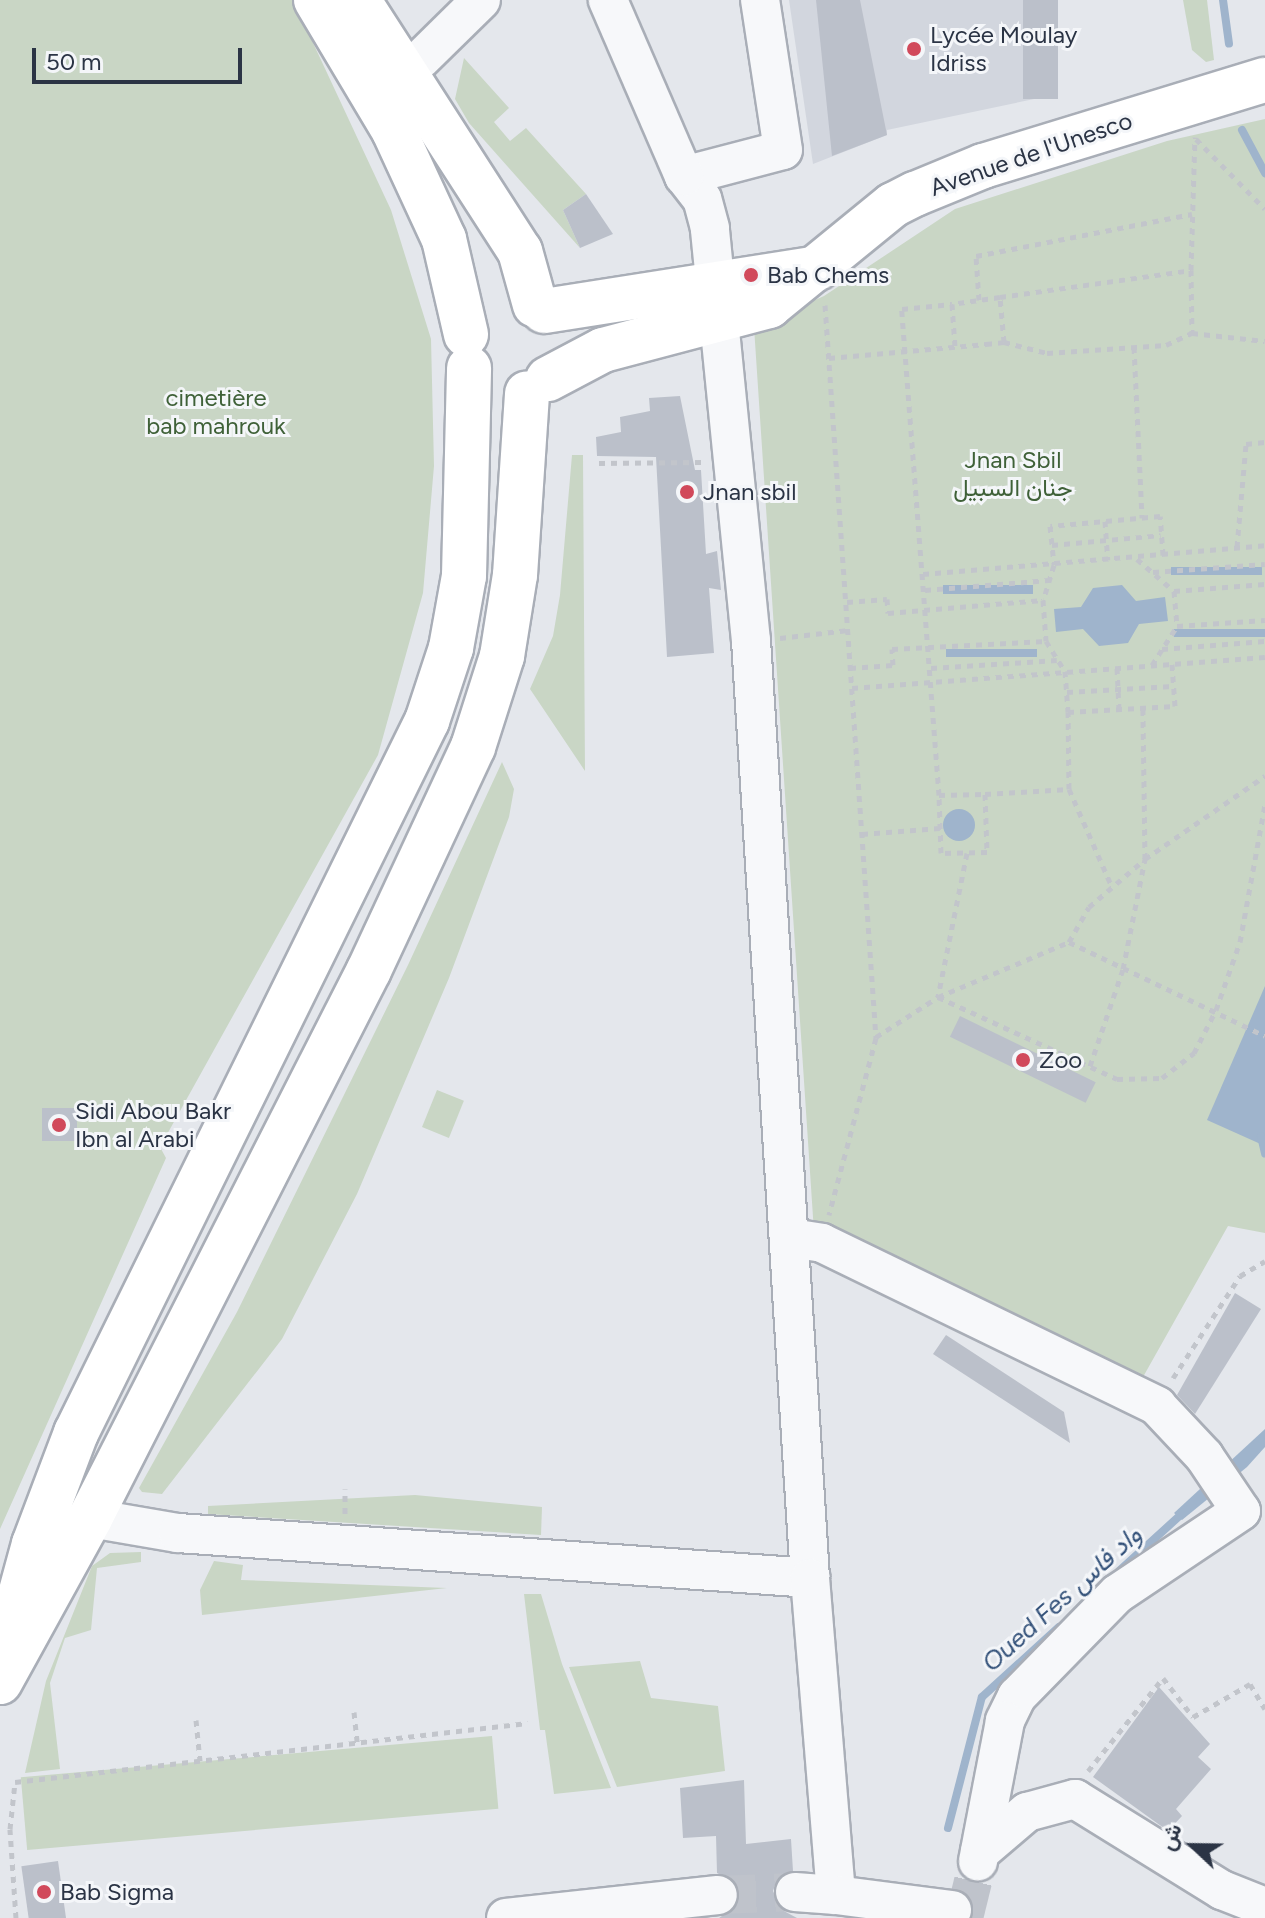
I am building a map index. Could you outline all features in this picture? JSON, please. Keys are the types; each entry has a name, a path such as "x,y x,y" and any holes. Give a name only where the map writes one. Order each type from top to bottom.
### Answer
{"main road":[{"path":"316,0 394,131 444,239 468,351 500,394 537,386"},
{"path":"0,1682 90,1518 369,970 473,747 502,656 515,575 537,386 560,345 540,308 520,251 358,0"},
{"name":"Avenue de l'Unesco","path":"540,308 714,283 769,306 893,205 915,194 983,166 1195,119 1265,80"},
{"name":"Avenue de l'Unesco","path":"537,386 714,283"},
{"path":"0,1672 34,1544 76,1433 427,721 451,648 464,576 468,351 477,315 494,303 515,299 540,308"}],"street":[{"path":"421,59 481,0"},
{"path":"608,0 684,176 702,199 714,283 735,462 807,1241 810,1578 836,1895"},
{"path":"684,176 783,150 760,0"},
{"path":"807,1241 1157,1406 1204,1456 1233,1501 1117,1594 1017,1696 1005,1721 979,1857 1027,1812 1075,1799 1222,1890 1265,1907"},
{"path":"90,1518 178,1533 810,1578"},
{"path":"795,1892 952,1910"},
{"path":"506,1918 718,1895"}],"path":[{"path":"1195,119 1265,209"},
{"path":"1192,333 1195,119"},
{"path":"979,300 976,256 1192,214"},
{"path":"807,1241 876,1038 829,358 818,268"},
{"path":"985,794 987,852 941,853 927,610 902,309 1191,270"},
{"path":"1000,297 1004,342"},
{"path":"952,304 955,347"},
{"path":"829,358 1004,342 1047,353 1166,345 1192,333 1265,341"},
{"path":"1134,347 1142,518"},
{"path":"1237,547 1246,444 1265,442"},
{"path":"599,463 735,462"},
{"path":"1112,887 1069,789 1065,671 1046,641 1043,600 1054,565 1050,526 1160,516 1163,555"},
{"path":"1105,521 1108,560"},
{"path":"1052,545 1161,535"},
{"path":"923,574 1265,545"},
{"path":"1136,558 1174,591 1177,626 1152,666"},
{"path":"1152,572 1265,564"},
{"path":"925,590 1049,580"},
{"path":"1174,591 1265,584"},
{"path":"847,602 887,599 888,613 1043,600"},
{"path":"1177,626 1265,620"},
{"path":"751,641 849,630"},
{"path":"850,668 893,665 892,649 1046,641"},
{"path":"1161,649 1265,641"},
{"path":"852,688 1265,657"},
{"path":"931,668 1057,660"},
{"path":"1068,712 1175,706 1172,664"},
{"path":"1117,668 1119,709"},
{"path":"1067,692 1174,686"},
{"path":"1090,1066 1123,969 1145,859 1143,708"},
{"path":"876,1038 938,997 1069,942 1089,907 1145,859 1265,776"},
{"path":"939,795 1069,789"},
{"path":"938,997 1117,1079 1162,1078 1194,1053 1216,1010 1240,942 1265,804"},
{"path":"862,834 940,828"},
{"path":"938,997 967,853"},
{"path":"1256,861 1265,863"},
{"path":"1069,942 1265,1036"},
{"path":"1157,1406 1240,1276 1265,1261"},
{"path":"345,1489 345,1523"},
{"path":"1075,1799 1089,1770 1163,1678 1193,1717 1250,1684 1265,1709"},
{"path":"354,1712 357,1743"},
{"path":"196,1720 200,1761"},
{"path":"16,1918 10,1829 15,1782 528,1723"}],"shaded area":[{"name":"Lycée Moulay Idriss","path":"789,0 1023,0 1039,98 887,130 887,135 813,164"}],"green space":[{"name":"cimetière bab mahrouk","path":"0,0 293,0 391,210 431,339 434,466 423,593 378,755 160,1147 166,1158 0,1529"},
{"path":"1183,0 1207,0 1214,60 1206,62 1192,50"},
{"path":"464,58 509,108 494,122 510,141 526,128 586,194 563,210 580,248 469,123 455,99"},
{"name":"Jnan Sbil جنان السبيل","path":"1265,119 1265,1233 1228,1226 1143,1377 814,1232 754,327 824,296 955,209 1167,141"},
{"path":"572,455 583,455 585,771 530,689 553,636 560,595"},
{"path":"502,762 514,789 509,817 449,978 357,1194 282,1339 162,1494 142,1492 139,1488 237,1312 408,965"},
{"path":"437,1090 464,1101 449,1138 422,1127"},
{"path":"415,1495 542,1507 541,1535 208,1514 208,1506"},
{"path":"141,1552 141,1562 97,1568 91,1630 65,1638 50,1683 60,1769 25,1773 46,1681 92,1566 110,1553"},
{"path":"214,1561 243,1565 241,1580 447,1588 202,1615 200,1590"},
{"path":"524,1594 541,1594 562,1664 611,1788 554,1794 545,1730 540,1730"},
{"path":"640,1661 651,1698 718,1706 725,1771 617,1787 569,1667"},
{"path":"492,1736 498,1809 27,1850 21,1777"}],"water":[{"path":"1171,567 1262,567 1262,575 1171,575"},
{"path":"943,585 1033,585 1033,594 943,594"},
{"path":"1122,585 1136,601 1165,597 1168,621 1139,624 1128,643 1099,646 1083,629 1056,632 1054,609 1081,607 1093,588"},
{"path":"1174,629 1265,629 1265,637 1174,637"},
{"path":"946,649 1037,649 1037,657 946,657"},
{"path":"959,809 970,814 975,825 970,836 959,841 948,836 943,825 948,814"},
{"path":"1265,986 1265,1146 1207,1120"},
{"path":"1265,1429 1265,1447 1247,1467 1182,1520 1174,1513"}],"building":[{"path":"816,0 860,0 887,135 832,156"},
{"path":"1023,0 1058,0 1058,99 1023,99"},
{"path":"586,194 613,234 580,248 563,210"},
{"path":"680,396 695,470 701,470 706,554 717,551 721,590 709,588 714,653 667,657 656,457 597,456 596,437 621,432 620,417 650,411 649,398"},
{"name":"Zoo","path":"960,1016 1096,1082 1086,1103 950,1037"},
{"name":"Sidi Abou Bakr Ibn al Arabi","path":"42,1108 77,1108 77,1141 42,1141"},
{"path":"1235,1293 1261,1309 1195,1414 1177,1395"},
{"path":"946,1335 1064,1412 1070,1443 933,1354"},
{"path":"1159,1687 1210,1744 1198,1757 1211,1769 1176,1809 1182,1816 1168,1831 1093,1777"},
{"path":"744,1780 746,1844 791,1839 793,1871 777,1879 773,1891 782,1910 797,1918 719,1918 738,1905 736,1883 717,1873 716,1836 683,1838 680,1788"},
{"name":"Bab Sigma","path":"58,1861 66,1918 29,1918 21,1866"}],"waterway":[{"path":"1223,0 1229,44"},
{"path":"1242,130 1265,173"},
{"path":"1261,1136 1265,1154"},
{"name":"Oued Fes واد فاس","path":"1119,1571 1186,1510"},
{"name":"Oued Fes واد فاس","path":"948,1828 982,1697 1059,1627"}],"tunnel":[{"path":"964,1918 978,1861"},
{"path":"718,1895 795,1892"}],"place":[{"name":"Lycée Moulay Idriss","path":"914,49"},
{"name":"Bab Chems","path":"751,275"},
{"name":"Jnan sbil","path":"687,492"},
{"name":"Zoo","path":"1023,1060"},
{"name":"Sidi Abou Bakr Ibn al Arabi","path":"59,1125"},
{"name":"Bab Sigma","path":"44,1892"}]}
